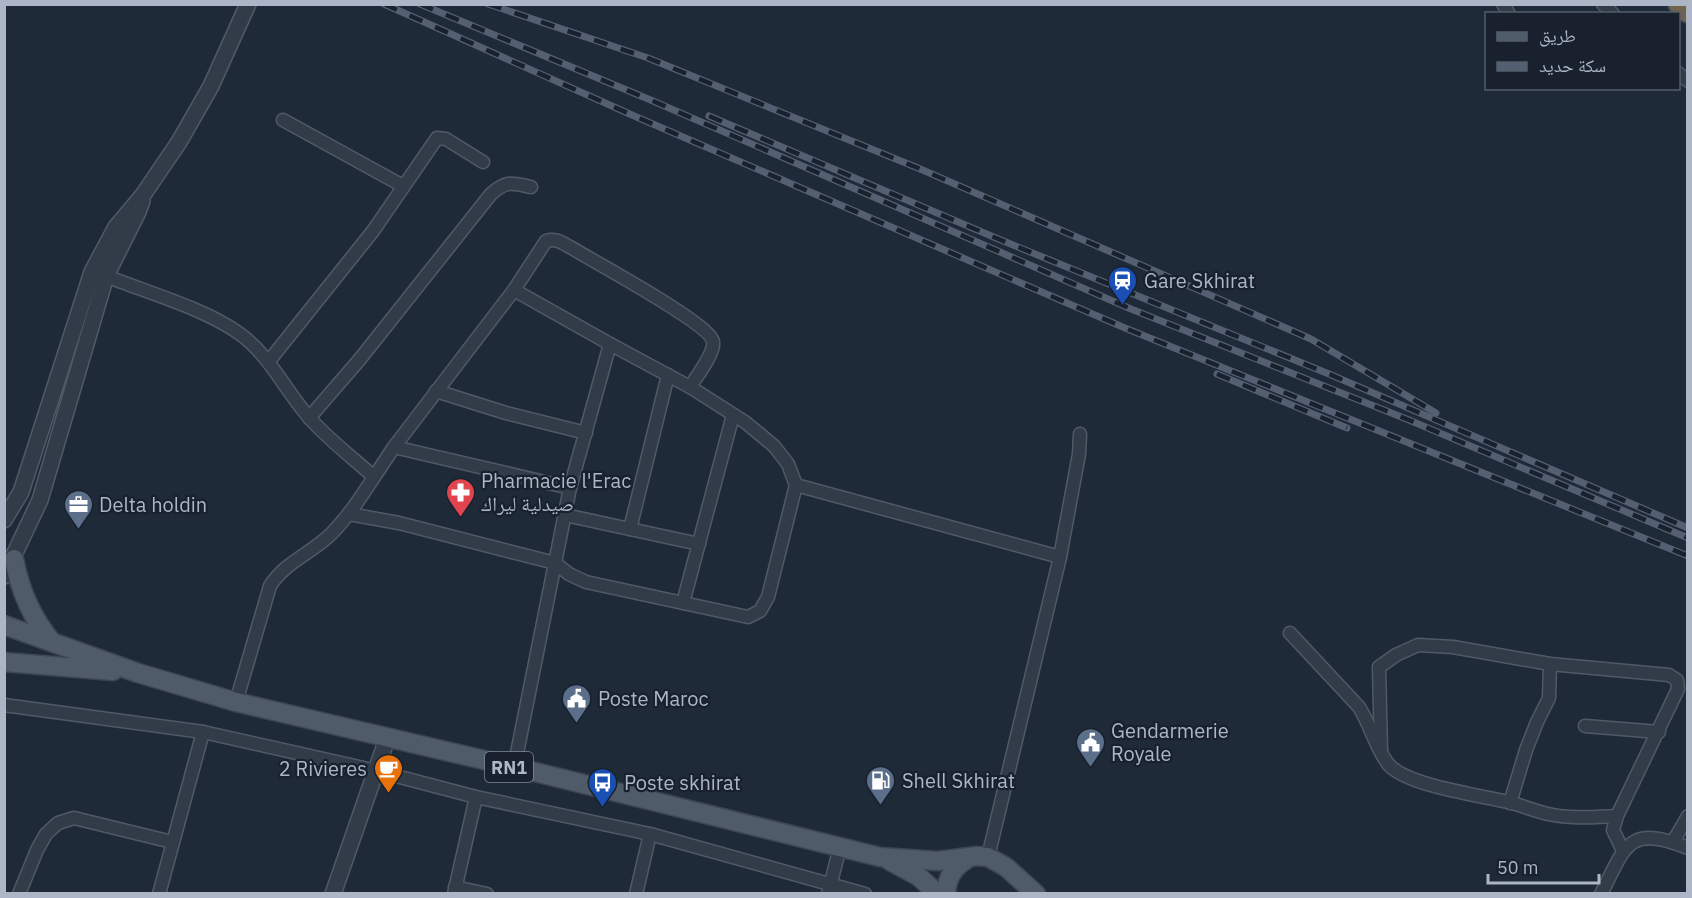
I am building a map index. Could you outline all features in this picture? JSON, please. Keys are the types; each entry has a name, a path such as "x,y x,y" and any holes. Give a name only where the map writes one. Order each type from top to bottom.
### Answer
{"highway":[{"path":"1679,4 1688,12"}],"main road":[{"path":"14,559 17,577 27,603 40,627 52,642"},
{"name":"RN1","path":"4,625 138,673 236,702 880,857 918,876 938,894"},
{"name":"RN1","path":"4,662 138,673"},
{"name":"RN1","path":"880,857 909,860 988,857"},
{"path":"988,857 998,861 1036,894"},
{"path":"946,894 946,884 951,873 957,865 967,859"},
{"path":"1013,874 1015,894"}],"street":[{"path":"4,520 21,492 92,272 116,227 143,195 179,142 212,86 248,4"},
{"path":"283,120 403,186"},
{"path":"269,361 373,231 436,138 446,139 483,162"},
{"path":"309,418 360,359 491,194 511,182 531,187"},
{"path":"4,576 40,500 106,276 138,212 143,195"},
{"path":"236,702 270,585 283,570 330,534 350,514 394,447 514,290 546,241 559,240 692,320 711,337 714,344 711,353 690,387"},
{"path":"106,276 213,317 240,334 269,361 294,400 309,418 374,477"},
{"path":"350,514 555,562 569,574 586,582 748,617 760,611 768,597 796,485 788,464 774,446 733,415 690,387 514,290"},
{"path":"514,768 570,488 610,344"},
{"path":"630,529 668,375"},
{"path":"436,391 506,413 586,433"},
{"path":"684,603 733,415"},
{"path":"988,857 1060,556 1079,454 1080,434"},
{"path":"394,447 570,488"},
{"path":"796,485 1060,556"},
{"path":"565,515 699,544"},
{"path":"1290,633 1359,707 1381,751 1390,765 1402,774 1444,788 1548,814 1582,818 1617,816"},
{"path":"1381,751 1379,667 1418,645 1453,647 1550,664 1669,675 1677,680 1678,689 1617,816 1613,830 1623,851"},
{"path":"1510,803 1529,741 1549,698 1550,664"},
{"path":"4,705 203,732 377,771 476,797 650,834 829,889 865,894"},
{"path":"1585,726 1659,732"},
{"path":"159,894 203,732"},
{"path":"333,894 387,739"},
{"path":"476,797 455,890 487,894"},
{"path":"1673,842 1688,816"},
{"path":"19,894 37,850 46,834 58,823 74,818 172,842"},
{"path":"636,894 650,834"},
{"path":"1601,894 1623,851 1634,841 1650,836 1688,848"},
{"path":"829,889 840,847"}],"railway":[{"path":"384,4 632,115 1125,328 1688,556"},
{"path":"420,4 653,101 1131,309 1409,420 1688,538"},
{"path":"488,4 648,58 918,168 1311,339 1436,413"},
{"path":"709,116 996,238 1329,374 1688,528"},
{"path":"1217,374 1347,428"}],"place":[{"name":"Gare Skhirat","path":"1123,306"},
{"name":"Pharmacie l'Erac صيدلية ليراك","path":"460,518"},
{"name":"Delta holdin","path":"78,530"},
{"name":"Poste Maroc","path":"577,724"},
{"name":"Gendarmerie Royale","path":"1090,768"},
{"name":"2 Rivieres","path":"388,794"},
{"name":"Shell Skhirat","path":"881,806"},
{"name":"Poste skhirat","path":"603,808"}]}
